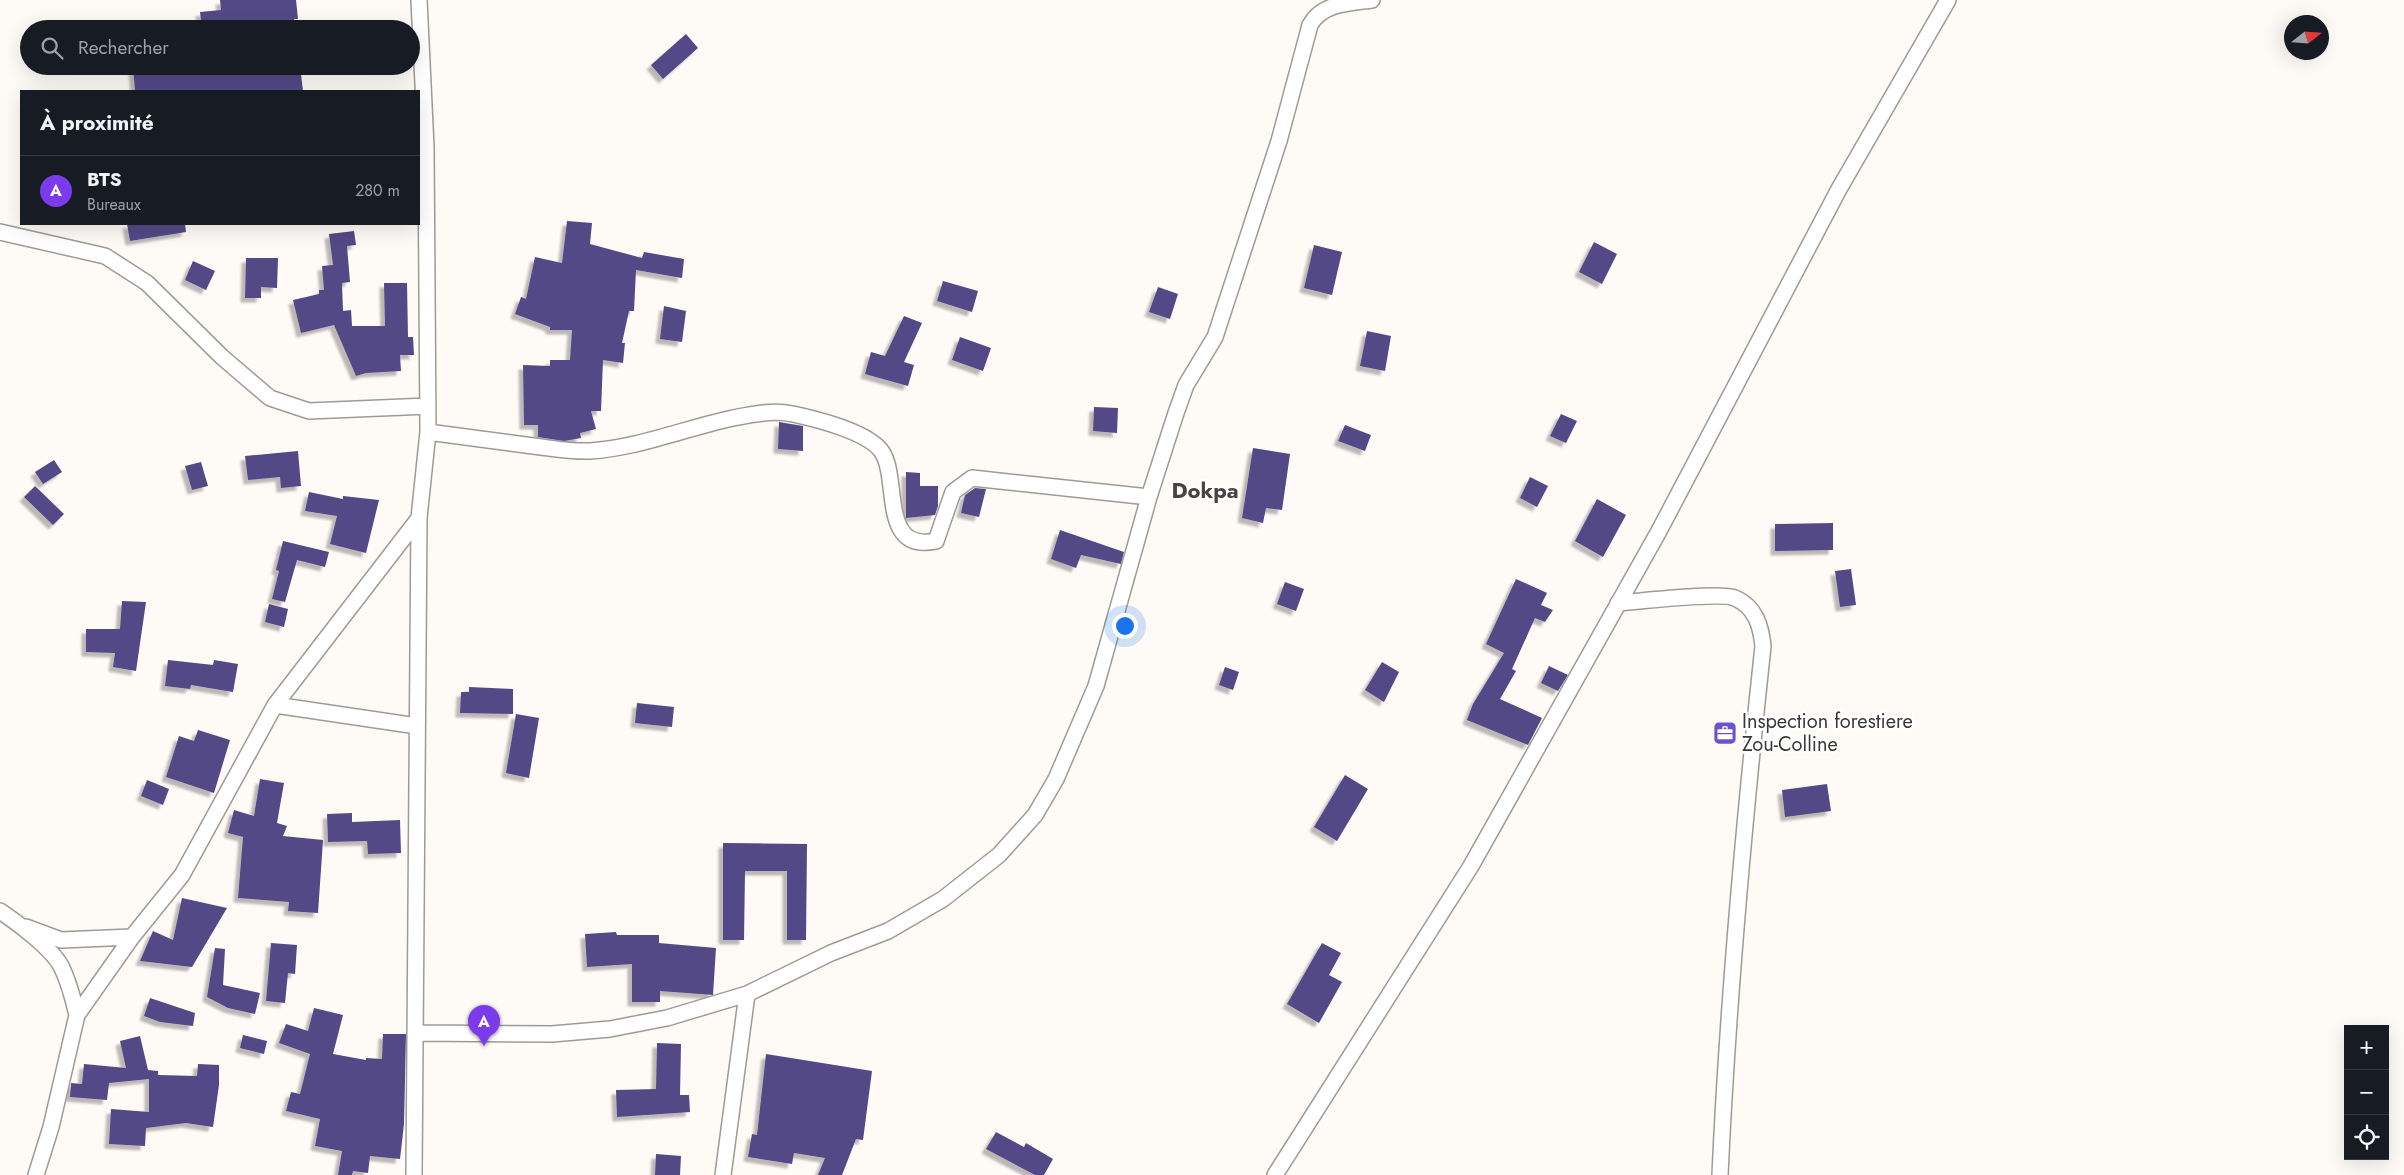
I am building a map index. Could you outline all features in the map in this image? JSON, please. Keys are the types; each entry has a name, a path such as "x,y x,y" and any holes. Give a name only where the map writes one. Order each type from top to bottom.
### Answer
{"street":[{"path":"419,0 420,20"},
{"path":"416,1034 533,1034 610,1029 667,1018 747,994 831,953 888,931 943,899 999,855 1035,815 1056,779 1096,686 1149,497 1186,385 1215,336 1279,141 1310,25 1316,15 1325,8 1372,0"},
{"path":"1275,1175 1471,866 1618,603 1839,189 1948,0"},
{"path":"414,1175 418,518 428,432 426,147 420,21"},
{"path":"0,232 104,256 112,260 147,283 222,357 270,398 309,411 428,406"},
{"path":"428,432 589,451 639,442 763,412 792,414 863,436 881,450 888,464 892,506 898,527 910,538 925,543 936,541 953,492 972,478 1149,497"},
{"path":"36,1175 51,1126 77,1015 132,937 182,875 218,806 275,705 418,518"},
{"path":"1618,603 1714,597 1735,598 1752,610 1761,627 1763,646 1738,886 1724,1080 1720,1175"},
{"path":"275,705 417,726"},
{"path":"0,911 22,926 60,964 72,990 77,1015"},
{"path":"22,926 61,940 132,937"},
{"path":"723,1175 747,994"}],"building":[{"path":"220,0 296,0 298,19 201,20 200,12 221,10"},
{"path":"686,34 698,48 663,79 651,65"},
{"path":"134,75 301,75 303,90 135,90"},
{"path":"567,221 592,223 590,244 642,258 644,252 684,259 682,278 636,270 634,311 629,311 622,343 625,343 623,363 603,360 601,411 591,411 596,429 580,433 581,438 564,441 538,437 538,425 524,425 523,365 550,366 550,360 570,360 572,330 550,330 550,327 515,314 521,297 526,299 535,257 562,263"},
{"path":"127,225 185,225 186,232 130,241"},
{"path":"354,231 356,245 347,246 350,282 342,283 343,311 351,310 352,326 385,326 384,283 407,283 408,337 413,337 414,355 400,355 401,371 366,373 356,376 334,325 301,333 293,300 319,294 319,290 324,290 322,266 333,265 329,234"},
{"path":"1594,242 1617,254 1602,284 1579,272"},
{"path":"1314,245 1342,252 1332,295 1304,288"},
{"path":"246,258 278,258 277,288 261,287 261,298 245,298"},
{"path":"193,261 215,271 206,290 185,280"},
{"path":"943,281 978,291 972,312 937,301"},
{"path":"1158,287 1178,294 1170,319 1149,312"},
{"path":"664,306 686,311 682,342 660,339"},
{"path":"904,316 922,323 904,362 914,365 908,386 865,374 871,352 885,356"},
{"path":"1367,331 1391,336 1385,371 1360,366"},
{"path":"960,337 991,348 983,371 952,360"},
{"path":"1094,407 1118,408 1117,433 1093,431"},
{"path":"1561,414 1577,421 1566,443 1550,436"},
{"path":"779,422 803,426 803,451 778,449"},
{"path":"1345,425 1371,435 1365,451 1338,441"},
{"path":"1253,448 1290,454 1282,510 1266,508 1263,523 1242,518"},
{"path":"298,451 301,486 281,488 280,477 248,480 245,456"},
{"path":"54,460 62,472 43,484 35,472"},
{"path":"201,462 208,486 192,490 185,466"},
{"path":"906,472 920,473 920,486 938,486 938,506 935,515 906,518"},
{"path":"1530,477 1548,486 1537,507 1520,498"},
{"path":"35,486 64,514 53,525 24,497"},
{"path":"975,488 986,489 979,517 961,513 965,495"},
{"path":"309,492 343,499 343,496 379,500 366,553 330,544 337,516 305,511"},
{"path":"1597,499 1626,515 1603,557 1575,541"},
{"path":"1833,523 1833,550 1775,551 1775,524"},
{"path":"1060,530 1124,552 1121,564 1081,555 1076,568 1051,559"},
{"path":"283,541 329,552 325,567 297,560 285,602 272,599 279,571 276,570"},
{"path":"1851,569 1856,605 1840,607 1835,571"},
{"path":"1516,579 1547,593 1541,605 1553,610 1545,622 1535,618 1512,669 1516,671 1500,699 1542,718 1528,745 1467,720 1473,704 1504,653 1486,644"},
{"path":"1285,582 1304,589 1296,611 1277,604"},
{"path":"122,601 146,602 136,671 113,667 115,653 86,652 86,629 120,629"},
{"path":"269,604 288,609 284,627 265,622"},
{"path":"168,660 213,665 214,660 238,664 233,692 191,685 190,689 165,686"},
{"path":"1382,662 1399,672 1384,702 1365,690"},
{"path":"1549,666 1568,675 1558,691 1541,683"},
{"path":"1225,667 1239,672 1233,690 1219,685"},
{"path":"469,687 513,689 513,714 460,713 461,692 469,692"},
{"path":"637,703 674,707 672,727 635,723"},
{"path":"516,714 539,718 529,778 506,773"},
{"path":"198,730 230,740 214,793 166,777 179,736 194,741"},
{"path":"1345,775 1368,789 1337,841 1314,827"},
{"path":"260,779 284,783 277,823 287,826 283,836 323,840 318,913 288,911 289,902 238,898 243,837 228,833 234,810 254,816"},
{"path":"147,780 169,789 163,805 141,796"},
{"path":"1827,784 1831,811 1785,817 1782,790"},
{"path":"352,813 352,822 400,820 401,853 368,854 367,841 328,842 327,814"},
{"path":"723,843 807,844 806,940 787,940 787,871 745,871 744,940 723,940"},
{"path":"182,898 227,908 192,967 140,961 153,931 173,940"},
{"path":"616,932 617,935 659,935 659,943 716,948 713,995 660,991 660,1002 632,1002 632,964 587,967 585,934"},
{"path":"271,943 297,945 295,974 288,973 285,1003 266,1001"},
{"path":"1322,943 1341,953 1329,975 1342,982 1319,1023 1287,1004"},
{"path":"215,948 225,949 223,985 260,993 255,1014 228,1008 207,997"},
{"path":"150,998 195,1013 193,1026 160,1022 144,1016"},
{"path":"314,1008 343,1015 333,1054 366,1060 366,1058 382,1059 383,1034 406,1034 404,1124 400,1159 370,1156 368,1173 353,1171 352,1175 338,1175 342,1151 315,1146 320,1119 286,1111 291,1092 300,1094 310,1054 279,1043 286,1024 308,1031"},
{"path":"243,1035 267,1041 264,1054 240,1048"},
{"path":"140,1036 148,1070 158,1071 158,1075 197,1076 198,1064 219,1065 219,1085 213,1127 186,1123 146,1128 145,1146 109,1144 111,1109 149,1112 149,1079 109,1083 107,1100 70,1097 71,1083 82,1084 84,1064 126,1068 120,1041"},
{"path":"657,1043 681,1044 680,1095 689,1095 690,1112 617,1117 616,1090 656,1089"},
{"path":"766,1054 872,1071 863,1140 856,1139 842,1175 818,1175 825,1158 794,1153 792,1164 748,1157 752,1134 757,1135"},
{"path":"996,1132 1024,1147 1026,1143 1053,1159 1044,1175 1035,1175 986,1149"},
{"path":"656,1154 681,1156 680,1175 655,1175"}],"place":[{"name":"Inspection forestiere Zou-Colline","path":"1725,733"},
{"name":"BTS","path":"484,1046"}],"district":[{"name":"Dokpa","path":"1205,490"}]}
